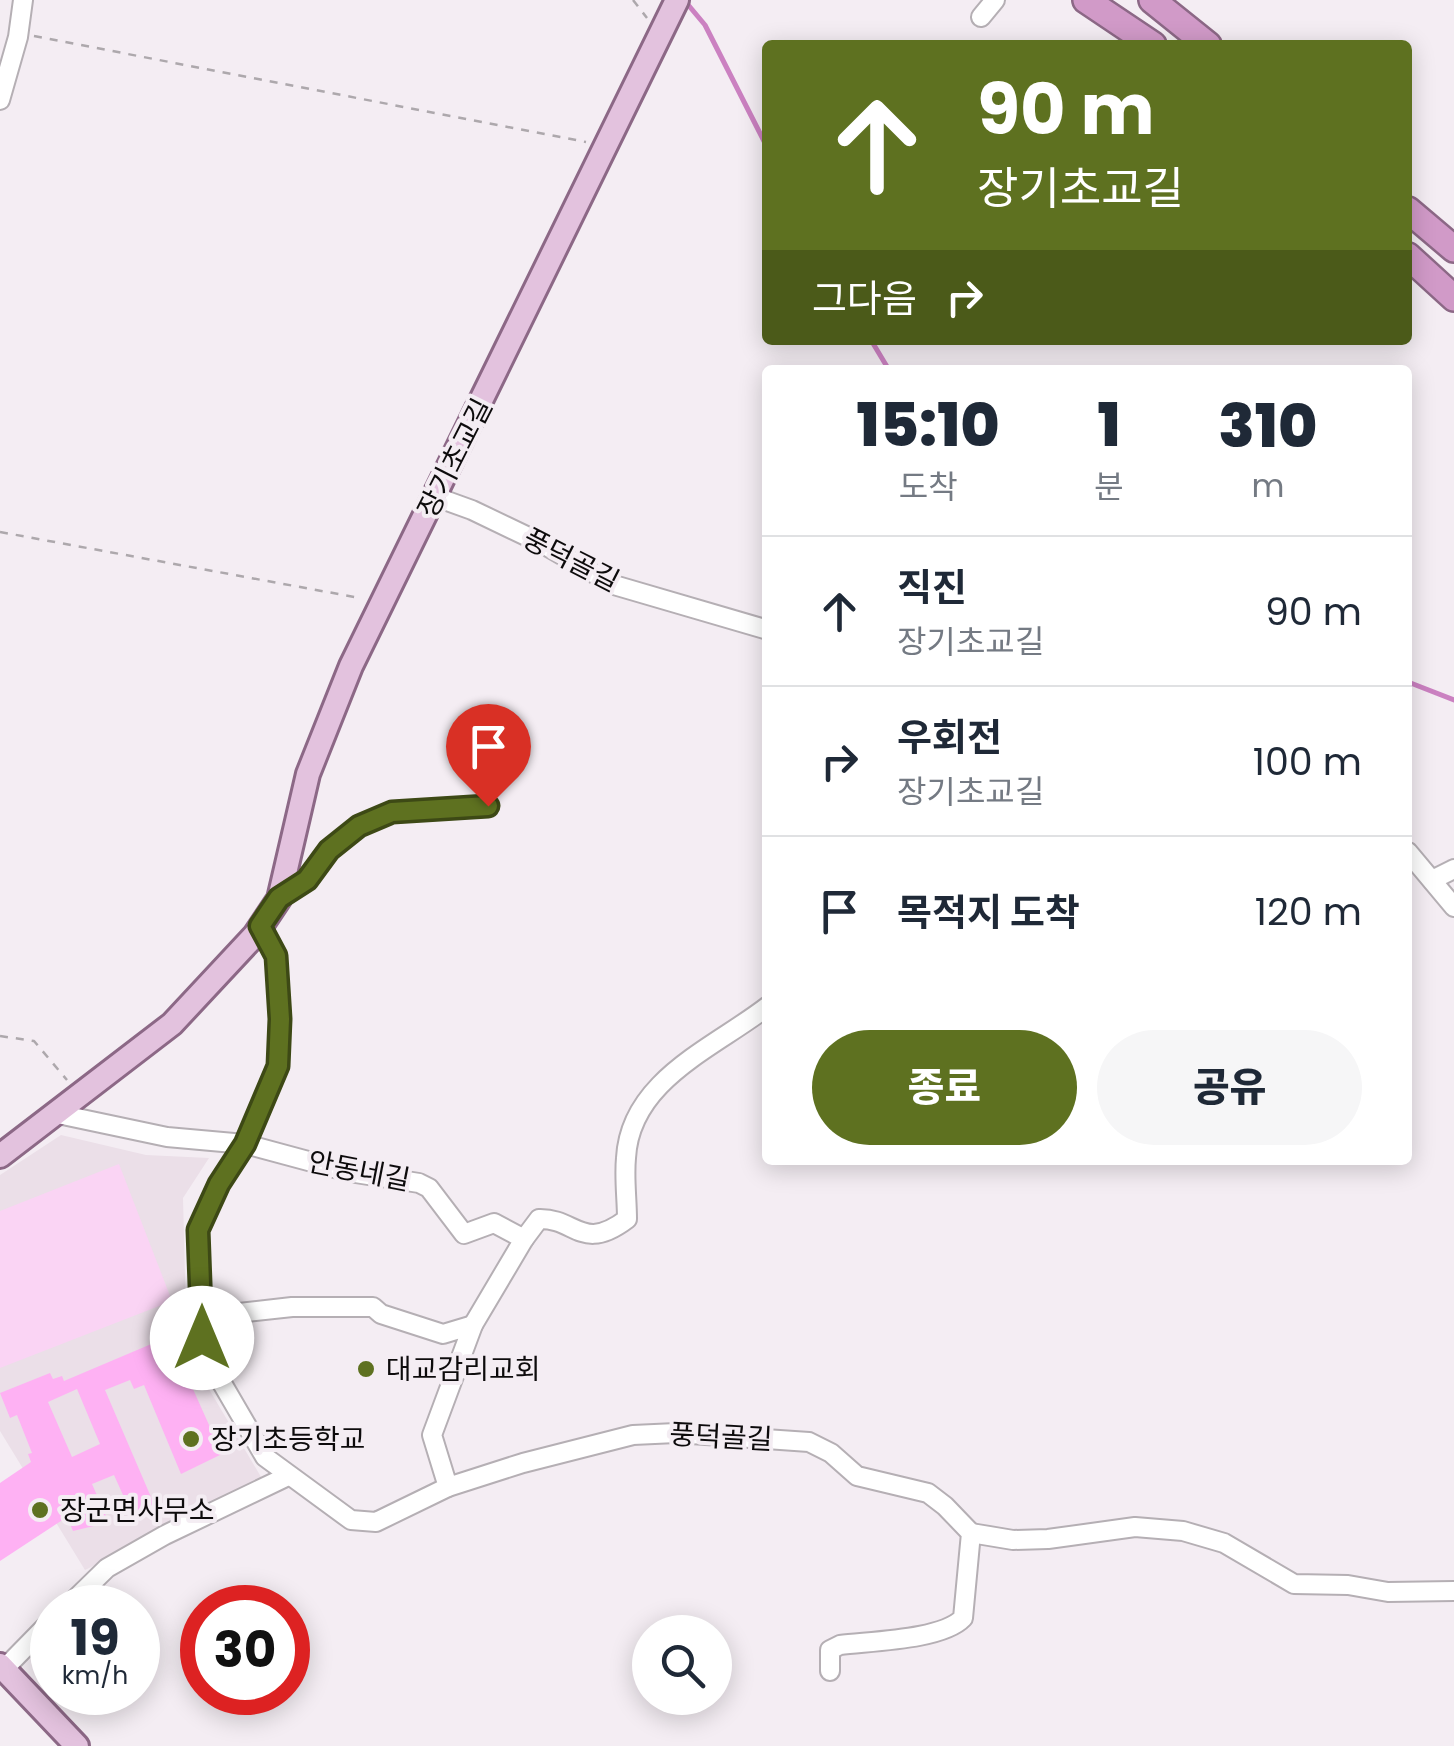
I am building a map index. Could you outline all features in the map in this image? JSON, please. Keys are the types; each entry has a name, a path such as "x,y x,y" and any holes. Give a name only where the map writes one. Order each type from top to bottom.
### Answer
{"highway":[{"path":"1086,0 1146,40"},
{"path":"1114,0 1162,40"},
{"path":"1152,0 1202,40"},
{"path":"1177,0 1216,40"},
{"path":"1412,213 1454,248"},
{"path":"1412,260 1454,298"}],"main road":[{"name":"장기초교길","path":"0,1156 172,1024 260,926 279,898 308,774 323,731 378,610 677,0"},
{"path":"2,1667 77,1746"}],"street":[{"path":"0,100 18,37 23,0"},
{"path":"982,17 995,0"},
{"name":"풍덕골길","path":"436,497 543,544 614,585 762,628"},
{"name":"장기초교길","path":"279,898 307,880 329,850 359,826 392,812 488,806"},
{"path":"1412,857 1454,907"},
{"path":"1432,880 1454,869"},
{"path":"260,926 276,956 278,1066 245,1144 219,1184 198,1230 202,1338 205,1354 265,1458 351,1520 376,1522 448,1487 432,1435 473,1325 524,1239 539,1218 556,1218 582,1234 612,1230 627,1220 626,1154 641,1104 667,1076 762,1010"},
{"name":"안동네길","path":"58,1114 167,1137 245,1144 322,1166 420,1183 429,1188 464,1234 494,1224 524,1239"},
{"path":"203,1317 292,1307 372,1307 380,1314 443,1334 473,1325"},
{"name":"풍덕골길","path":"448,1487 633,1434 809,1442 831,1453 858,1476 928,1493 971,1533"},
{"path":"90,1585 107,1568 164,1535 288,1476"},
{"path":"830,1670 830,1650 840,1645 925,1634 957,1624 966,1606 971,1533 1013,1540 1136,1528 1183,1531 1224,1543 1294,1584 1348,1585 1388,1592 1454,1591"},
{"path":"2,1667 30,1641"}],"path":[{"path":"18,37 39,36 580,140 604,152"},
{"path":"0,532 357,597 378,610"},
{"path":"0,1036 34,1041 81,1096"}],"shaded area":[{"path":"61,1135 146,1155 209,1158 183,1198 187,1352 264,1482 85,1570 0,1431 0,1175"},
{"path":"119,1164 172,1301 0,1368 0,1211"}],"building":[{"name":"장기초등학교","path":"156,1342 171,1375 184,1369 222,1454 181,1474 144,1385 134,1389 130,1380 105,1390 154,1504 132,1515 114,1475 92,1484 106,1516 97,1521 98,1525 73,1531 67,1517 0,1561 0,1483 31,1462 28,1454 32,1453 17,1415 10,1418 0,1393 50,1373 53,1379 62,1376 64,1381","holes":["77,1389 100,1444 72,1457 48,1402"]}],"waterway":[{"path":"684,0 705,25 762,137"},
{"path":"874,345 886,365"},
{"path":"1412,684 1454,700"}],"place":[{"name":"대교감리교회","path":"366,1369"},
{"name":"장기초등학교","path":"191,1439"},
{"name":"장군면사무소","path":"40,1510"}],"route":[{"path":"202,1338 198,1230 219,1184 245,1144 278,1066 276,956 260,926 279,898 307,880 329,850 359,826 392,812 488,806"}]}
